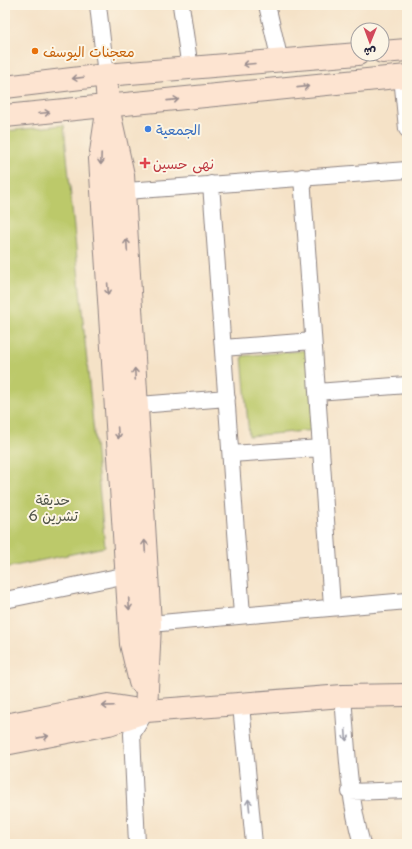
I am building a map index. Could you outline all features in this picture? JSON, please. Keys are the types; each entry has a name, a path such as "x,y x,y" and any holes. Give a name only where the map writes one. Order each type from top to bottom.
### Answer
{"main road":[{"path":"390,51 407,50"},
{"path":"350,55 5,84 10,116 404,76"},
{"path":"106,75 108,107 124,175 126,406"},
{"path":"108,107 100,159 102,193 126,406 137,573 131,644 146,711"},
{"path":"137,573 150,624 146,711"},
{"path":"5,725 108,705 146,711 241,705 343,696 407,695"},
{"path":"5,744 109,724 146,711"}],"street":[{"path":"98,5 106,75"},
{"path":"180,5 190,69"},
{"path":"267,5 280,61"},
{"path":"404,76 407,129"},
{"path":"102,193 407,170"},
{"path":"302,177 332,606"},
{"path":"211,184 242,615"},
{"path":"223,348 313,341"},
{"path":"317,392 407,385"},
{"path":"126,406 227,398"},
{"path":"231,454 321,448"},
{"path":"5,600 137,573"},
{"path":"150,624 332,606 407,601"},
{"path":"343,696 350,792 353,811 362,844"},
{"path":"241,705 254,844"},
{"path":"137,844 132,734 146,711"},
{"path":"350,792 407,790"}],"green space":[{"name":"حديقة 6 تشرين","path":"64,125 105,547 5,568 5,131"},
{"path":"308,350 316,430 249,436 242,356"}],"place":[{"name":"معجنات اليوسف","path":"35,51"},
{"name":"الجمعية","path":"148,129"},
{"name":"نهى حسين","path":"145,163"}]}
